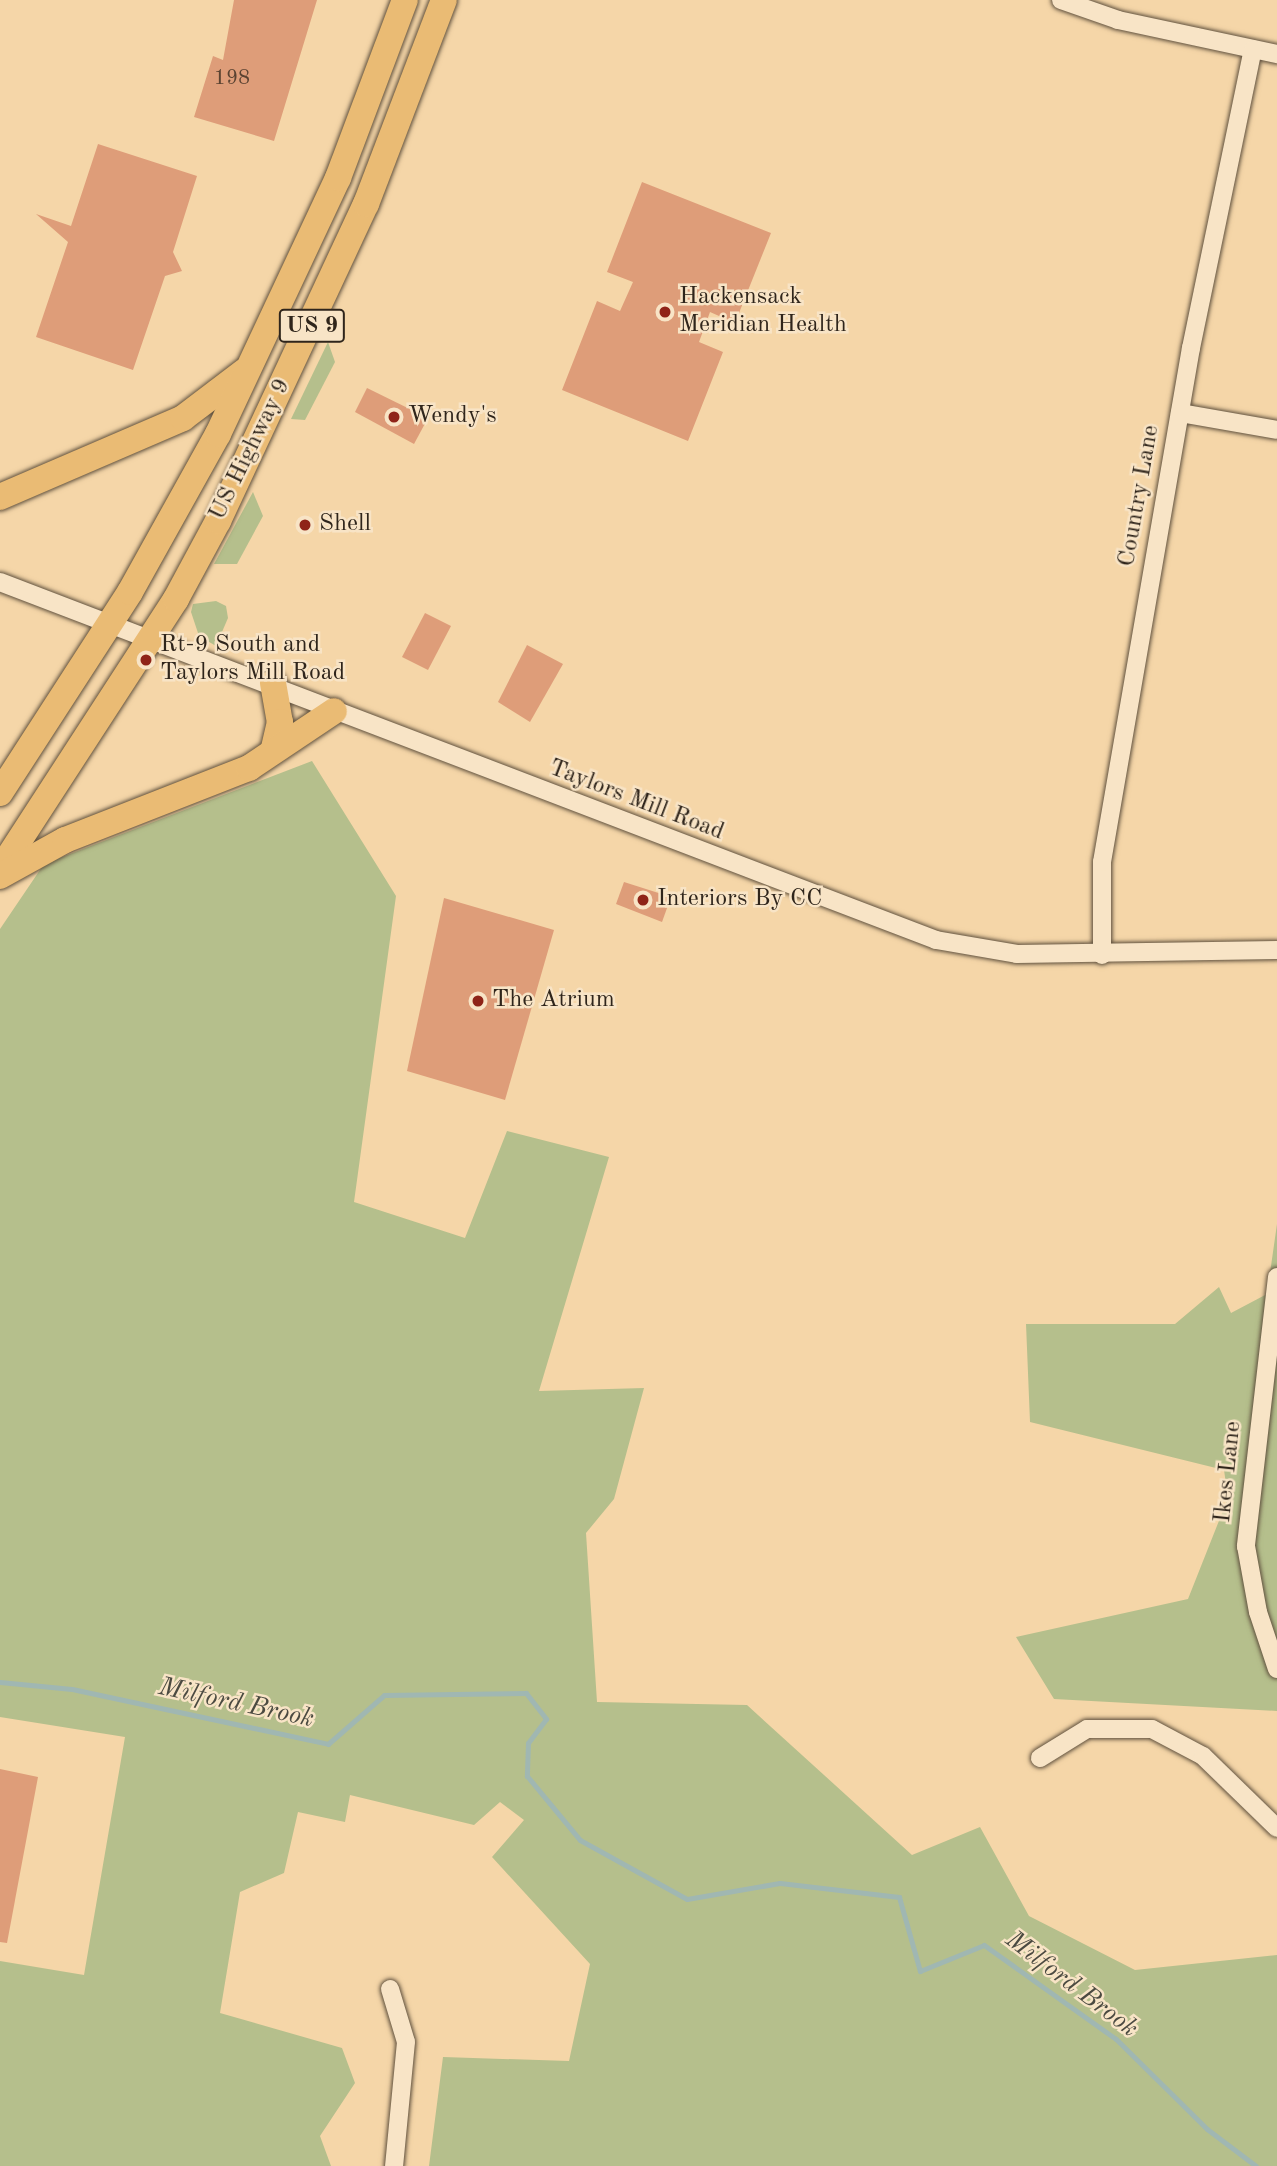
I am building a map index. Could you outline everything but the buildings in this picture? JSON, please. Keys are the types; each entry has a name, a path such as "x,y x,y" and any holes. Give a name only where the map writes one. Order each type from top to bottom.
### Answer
{"highway":[{"name":"US Highway 9","path":"0,793 108,621 130,592 252,366 338,178 405,0"},
{"name":"US Highway 9","path":"0,870 151,638 218,521 312,325 444,0"},
{"path":"0,497 183,418 252,366"},
{"path":"273,683 280,722 274,749"},
{"path":"0,876 65,840 249,768 334,711"}],"street":[{"path":"1061,0 1118,20 1277,54"},
{"name":"Country Lane","path":"1102,955 1102,862 1180,413 1253,49"},
{"path":"1180,413 1277,430"},
{"name":"Taylors Mill Road","path":"0,582 273,683 334,711 936,940 1017,954 1102,955 1277,950"},
{"name":"Ikes Lane","path":"1277,1277 1246,1546 1258,1612 1277,1669"},
{"path":"1040,1758 1087,1729 1152,1729 1203,1756 1277,1828"},
{"path":"390,1989 406,2042 394,2166"}],"green space":[{"path":"328,342 335,362 305,420 291,419"},
{"path":"253,492 263,516 237,564 214,564"},
{"path":"216,601 226,606 228,618 216,646 199,636 191,612 193,604"},
{"path":"312,761 396,896 354,1202 465,1238 507,1131 609,1157 539,1391 644,1388 614,1499 586,1533 597,1702 747,1705 912,1855 980,1827 1029,1916 1135,1970 1277,1955 1277,2166 429,2166 443,2057 569,2061 590,1964 492,1857 524,1820 500,1802 474,1825 350,1795 345,1822 298,1812 284,1873 240,1892 220,2013 342,2048 355,2083 320,2136 331,2166 0,2166 0,1961 84,1975 125,1737 0,1717 0,929 44,864"},
{"path":"1277,1224 1277,1711 1054,1699 1016,1637 1188,1599 1228,1498 1224,1470 1030,1422 1026,1324 1175,1324 1219,1287 1231,1313 1267,1294"}],"waterway":[{"name":"Milford Brook","path":"0,1682 72,1689 328,1744 384,1695 526,1693 546,1719 528,1743 527,1776 580,1840 687,1899 780,1883 899,1897 920,1971 984,1945 1116,2039 1207,2129 1256,2166"}],"place":[{"name":"Hackensack Meridian Health","path":"665,312"},
{"name":"Wendy's","path":"394,417"},
{"name":"Shell","path":"305,525"},
{"name":"Rt-9 South and Taylors Mill Road","path":"146,660"},
{"name":"Interiors By CC","path":"643,900"},
{"name":"The Atrium","path":"478,1001"}]}
